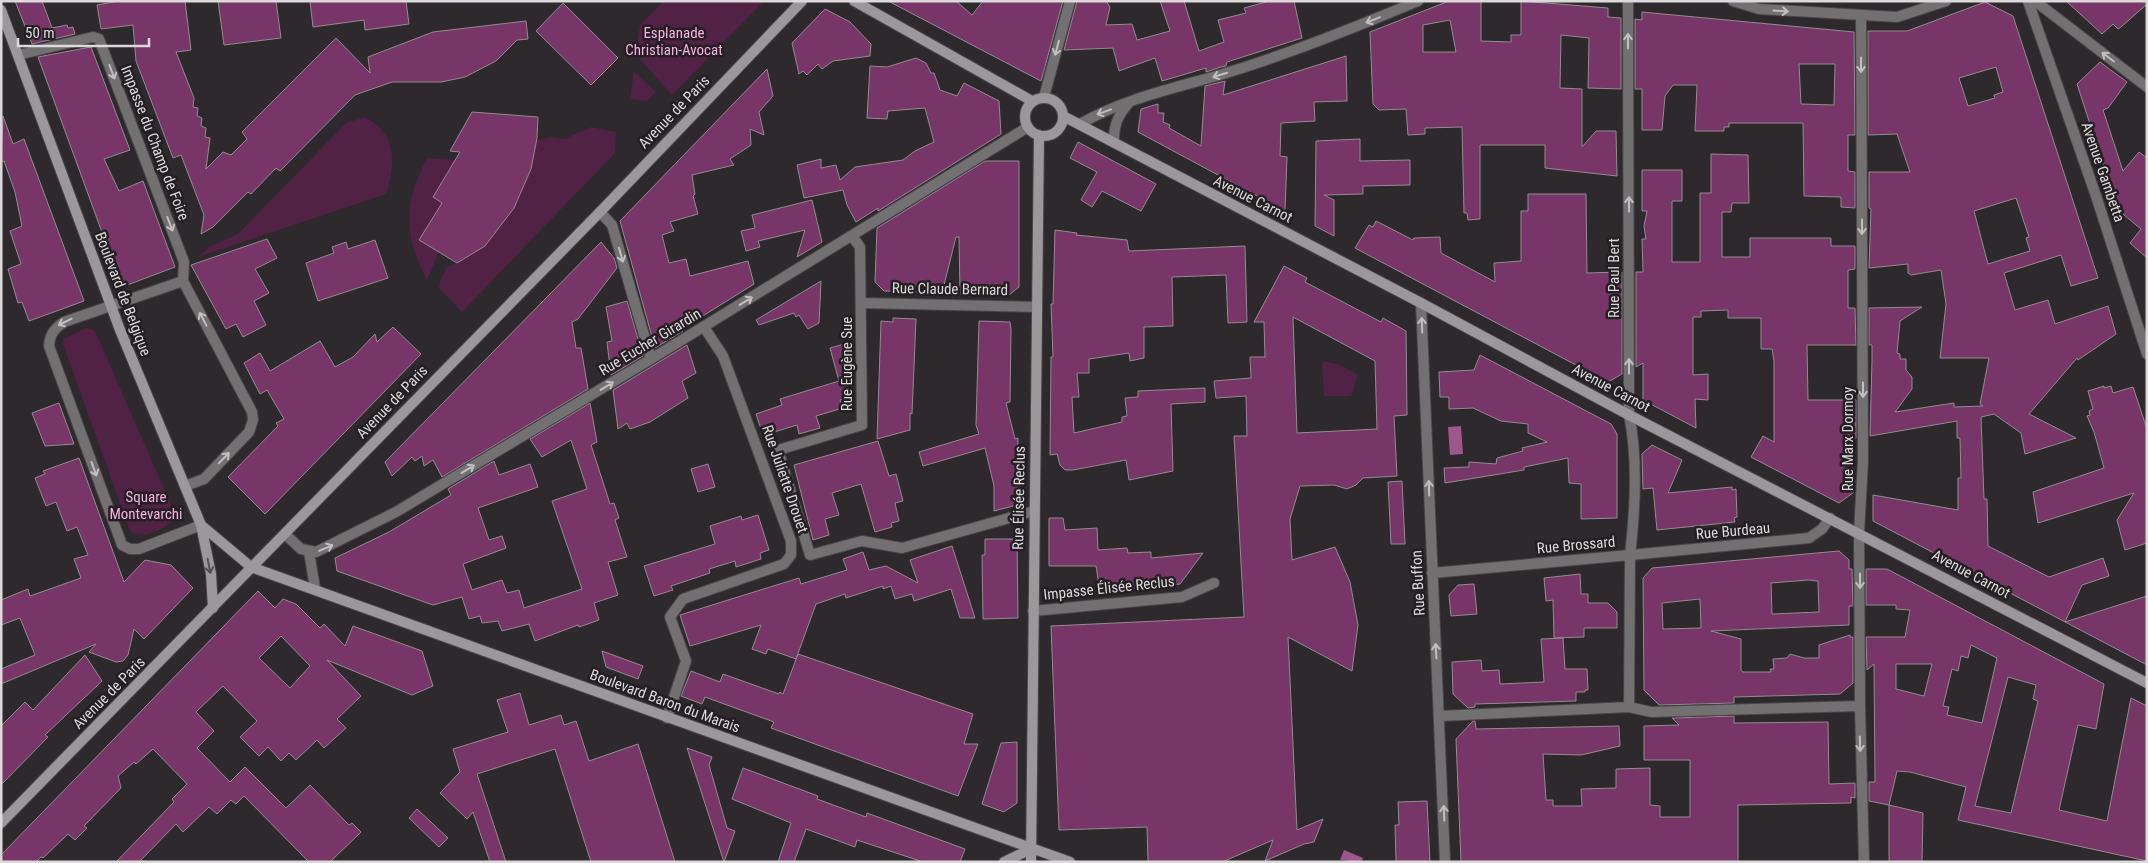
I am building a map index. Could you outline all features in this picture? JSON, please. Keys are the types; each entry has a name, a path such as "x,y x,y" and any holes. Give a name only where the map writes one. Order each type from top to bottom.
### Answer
{"main road":[{"name":"Avenue de Paris","path":"1,823 600,212 802,1"},
{"path":"854,1 1032,101"},
{"name":"Boulevard de Belgique","path":"1,10 111,305 201,524 251,567"},
{"path":"1044,97 1055,101 1063,116 1060,127 1056,132 1039,135 1028,127 1024,116 1028,105 1032,101 1044,97"},
{"name":"Avenue Carnot","path":"1063,116 1421,303 1629,415 2147,684"},
{"name":"Rue Élisée Reclus","path":"1031,862 1039,135"},
{"path":"201,524 211,574 213,608"},
{"name":"Boulevard Baron du Marais","path":"251,567 315,588 667,718 1070,862"},
{"path":"1004,862 1031,849"}],"street":[{"path":"1044,97 1070,1"},
{"path":"1080,124 1096,114 1308,45 1418,1"},
{"name":"Rue Paul Bert","path":"1628,1 1629,415 1634,436 1633,530 1630,555"},
{"path":"1733,1 1759,9 1861,16 1904,16 1946,1"},
{"name":"Avenue Gambetta","path":"2028,1 2096,196 2147,354"},
{"path":"2035,1 2147,86"},
{"name":"Rue Marx Dormoy","path":"1861,16 1863,461 1859,533 1860,706 1864,862"},
{"name":"Impasse du Champ de Foire","path":"18,56 93,37 99,39 184,262 183,281"},
{"path":"1114,142 1118,118 1129,103"},
{"name":"Rue Eucher Girardin","path":"308,552 323,550 396,512 652,359 1028,127"},
{"path":"600,212 612,225 652,359"},
{"name":"Rue Eugène Sue","path":"852,236 860,247 862,425 778,450 810,555 862,541 902,548 1034,511"},
{"path":"185,486 204,479 249,432 253,420 252,412 183,281 64,322 55,328 50,336 49,346 122,545 130,549 138,549 201,524"},
{"name":"Rue Claude Bernard","path":"862,303 1037,307"},
{"name":"Rue Buffon","path":"1421,303 1445,862"},
{"name":"Rue Juliette Drouet","path":"667,718 686,661 670,617 683,599 784,564 791,555 791,540 740,397 723,356 704,327"},
{"name":"Rue Burdeau","path":"1630,555 1809,538 1822,529 1830,518"},
{"path":"285,534 301,549 308,552 315,588"},
{"name":"Rue Brossard","path":"1432,573 1630,555 1629,708"},
{"name":"Impasse Élisée Reclus","path":"1033,611 1182,597 1214,583"},
{"path":"1440,716 1629,708 1651,712 1860,706"}],"green space":[{"name":"Esplanade Christian-Avocat","path":"664,1 764,1 672,95 636,55 640,25"},
{"path":"634,71 656,92 647,101 630,99"},
{"path":"365,117 376,124 383,132 391,150 391,171 386,194 198,257 209,247 238,234 346,123"},
{"path":"591,127 616,132 615,153 462,312 439,288 446,268 460,261 508,216 527,179 536,141 550,137 565,139"},
{"path":"427,158 455,160 433,197 448,206 438,209 419,240 439,252 427,280 414,248 409,219 414,189"},
{"name":"Square Montevarchi","path":"86,328 93,329 96,333 172,507 171,522 151,533 140,535 130,531 63,344 63,339"},
{"path":"1324,361 1340,365 1358,375 1351,396 1324,396 1322,364"}],"shaded area":[{"path":"1461,426 1463,454 1450,455 1448,427"},
{"path":"1344,850 1363,858 1362,862 1340,860"}],"building":[{"path":"15,1 42,1 52,28 67,25 68,28 73,27 75,34 32,44"},
{"path":"119,1 185,1 191,50 176,52 194,98 193,107 198,108 197,116 202,118 201,126 206,128 205,137 210,138 206,169 223,152 231,155 247,139 242,132 336,38 370,73 368,57 433,32 526,21 528,39 517,40 496,61 465,77 441,82 392,82 355,95 280,171 276,168 251,194 248,192 213,227 201,234 204,215 181,155 173,158 136,61 133,25 101,29 97,5"},
{"path":"218,1 276,1 281,38 224,45"},
{"path":"310,1 406,1 409,24 365,30 364,20 313,27"},
{"path":"888,1 956,1 972,15 983,1 1063,1 1041,81"},
{"path":"1077,1 1106,1 1110,7 1106,25 1132,24 1137,40 1170,31 1160,1 1184,1 1199,51 1224,42 1218,20 1246,13 1244,8 1270,1 1294,1 1302,38 1227,62 1226,66 1206,72 1206,68 1162,81 1155,58 1119,71 1113,48 1064,50"},
{"path":"1449,1 1481,1 1481,41 1511,42 1511,35 1521,35 1521,1 1608,8 1608,17 1621,18 1621,89 1588,88 1589,38 1561,35 1560,88 1582,89 1582,147 1596,131 1616,131 1617,176 1545,168 1545,145 1480,145 1480,219 1468,220 1467,213 1464,213 1462,127 1425,128 1425,134 1408,135 1406,109 1379,110 1373,104 1370,32","holes":["1450,20 1456,52 1423,52 1423,25"]},
{"path":"2066,1 2147,1 2147,4 2118,29 2113,24 2102,34"},
{"path":"1985,2 2013,16 2098,278 2071,286 2061,255 2004,273 2015,310 2048,300 2055,324 2108,306 2116,334 2078,360 2077,358 2029,414 2076,438 2025,454 2021,433 1994,414 1981,417 1984,499 1987,499 1988,546 2049,577 2103,558 2109,576 2082,585 2065,622 1873,521 1873,495 1958,510 1958,478 1961,478 1960,438 1957,438 1957,421 1870,436 1872,345 1869,345 1869,308 1922,307 1900,321 1897,353 1900,354 1900,359 1906,359 1906,370 1912,377 1912,389 1895,412 1954,403 1954,407 1983,406 1980,404 1989,358 1940,358 1946,304 1941,270 1911,275 1908,273 1908,264 1869,268 1871,209 1869,208 1869,172 1910,172 1897,134 1868,135 1868,31 1907,31","holes":["1996,67 2003,92 1994,95 1995,98 1968,106 1959,78","2016,198 2029,237 2026,238 2030,251 1988,264 1974,211"]},
{"path":"563,3 618,58 591,85 536,31"},
{"path":"825,9 850,22 871,44 870,56 833,61 822,69 818,64 807,75 803,71 799,74 792,43"},
{"path":"1642,12 1854,32 1855,135 1848,135 1848,171 1855,172 1855,208 1841,207 1841,197 1804,196 1803,123 1729,123 1729,127 1724,127 1724,131 1695,131 1697,85 1673,85 1665,96 1662,130 1642,130 1642,89 1635,89 1635,19 1642,20","holes":["1799,64 1835,64 1834,105 1801,104"]},
{"path":"91,47 130,150 104,159 119,191 143,181 175,267 122,287 38,57"},
{"path":"1346,56 1347,101 1314,102 1315,121 1281,123 1280,156 1287,157 1285,211 1138,132 1141,109 1158,104 1158,113 1164,113 1163,122 1170,125 1169,128 1201,146 1205,86 1225,81 1223,95"},
{"path":"916,58 926,63 931,73 934,73 940,90 957,96 964,83 999,101 1001,134 878,211 878,208 856,222 847,205 843,190 804,198 797,165 821,159 821,168 836,165 840,180 855,167 903,160 915,151 934,142 925,108 888,111 887,119 867,118 870,66 887,67"},
{"path":"2100,62 2127,82 2108,108 2103,110 2123,171 2139,152 2147,158 2147,258 2130,243 2141,229 2118,210 2077,84"},
{"path":"767,69 773,96 759,112 764,135 750,129 751,145 730,159 734,165 692,175 695,194 693,196 698,214 670,222 674,231 662,235 669,263 686,259 690,276 748,261 754,284 655,348 620,221"},
{"path":"472,112 538,117 537,138 531,169 514,208 485,246 457,263 419,240 442,203 433,197 460,152 450,151"},
{"path":"3,116 13,144 24,139 84,301 29,321 22,302 18,303 8,269 21,264 10,231 22,226 15,192 4,161 1,162"},
{"path":"1360,139 1360,161 1410,160 1410,185 1363,186 1363,194 1324,195 1334,200 1334,236 1315,226 1316,141"},
{"path":"1078,142 1156,184 1141,211 1102,191 1092,207 1081,200 1097,172 1070,158"},
{"path":"1711,154 1748,155 1749,203 1732,203 1731,212 1722,212 1722,257 1750,257 1750,238 1831,238 1831,246 1855,246 1855,269 1848,270 1848,308 1855,308 1856,345 1807,345 1808,400 1856,400 1856,438 1849,440 1849,479 1855,479 1854,492 1839,503 1751,457 1763,436 1774,442 1774,361 1772,349 1761,349 1761,318 1728,318 1728,310 1701,311 1701,317 1693,317 1693,375 1708,374 1708,400 1695,399 1696,428 1643,400 1643,363 1636,367 1636,272 1643,272 1642,239 1646,239 1644,226 1647,211 1642,211 1642,170 1682,170 1682,201 1672,201 1672,262 1700,262 1700,193 1711,193"},
{"path":"985,161 1019,161 1019,287 1009,295 960,294 959,237 956,237 942,293 884,291 875,282 877,228"},
{"path":"1528,194 1586,194 1587,273 1622,272 1622,374 1608,382 1355,248 1369,225 1373,227 1376,221 1413,240 1414,238 1440,237 1441,253 1495,282 1494,263 1521,261 1521,211 1528,211"},
{"path":"812,200 822,242 797,257 805,230 758,241 760,247 746,251 741,231 755,228 752,215"},
{"path":"1055,230 1077,233 1076,235 1127,240 1129,251 1245,246 1247,322 1228,323 1226,275 1172,277 1173,326 1144,327 1144,358 1130,361 1129,353 1089,359 1089,373 1077,373 1079,397 1072,397 1074,433 1122,422 1122,417 1127,416 1125,398 1138,397 1138,391 1205,388 1205,402 1171,404 1173,471 1129,480 1126,460 1065,470 1060,465 1057,454 1050,455 1051,357 1053,357 1051,304 1053,304"},
{"path":"267,239 277,258 255,269 269,293 254,301 266,325 243,337 236,324 226,329 191,265"},
{"path":"375,240 388,278 318,301 306,263 334,253 332,247 346,242 348,249"},
{"path":"601,242 614,258 617,268 578,319 572,322 576,348 581,348 588,389 442,477 433,460 424,466 422,456 415,461 412,457 392,476 385,462"},
{"path":"1284,266 1307,278 1305,282 1381,322 1383,318 1406,331 1407,415 1394,416 1397,476 1363,478 1356,485 1347,489 1334,485 1300,486 1290,519 1292,560 1335,547 1350,582 1358,625 1352,671 1288,637 1297,830 1323,819 1314,842 1304,844 1265,861 1273,840 1222,862 1148,862 1147,827 1059,830 1051,626 1244,617 1234,436 1247,436 1246,396 1216,398 1214,381 1251,378 1250,357 1265,357 1264,322 1254,322","holes":["1293,317 1375,361 1377,429 1297,433"]},
{"path":"821,281 819,323 808,329 799,315 796,317 794,313 759,325 756,320"},
{"path":"627,301 643,356 611,375 607,342 612,341 606,307"},
{"path":"893,318 916,319 910,430 877,439 881,321 893,322"},
{"path":"979,321 1010,322 1011,330 1010,402 1006,403 1015,439 1018,438 1017,505 994,511 994,486 985,448 923,466 919,452 979,434 976,425"},
{"path":"393,327 421,354 265,514 228,477 278,426 276,423 284,419 267,390 260,394 244,363 260,353 270,371 320,341 335,367 353,357 375,334 377,342"},
{"path":"848,343 847,398 840,400 843,408 816,416 820,428 799,434 797,425 771,433 770,426 761,429 756,414 782,405 780,399 839,381 830,348"},
{"path":"687,345 696,373 682,381 688,398 650,422 630,429 627,423 618,429 613,390"},
{"path":"1480,355 1611,424 1617,434 1617,518 1581,519 1581,484 1569,483 1568,458 1524,467 1524,470 1445,483 1444,468 1469,467 1469,462 1496,464 1497,458 1523,451 1522,448 1547,442 1528,433 1528,424 1501,421 1473,408 1449,409 1449,397 1440,397 1439,372 1474,370"},
{"path":"2104,386 2104,388 2111,386 2113,393 2133,387 2147,429 2147,543 2125,550 2117,520 2134,493 2038,523 2033,492 2104,468 2094,432 2087,416 2090,415 2089,411 2093,409 2088,391"},
{"path":"59,403 74,444 45,446 32,413"},
{"path":"590,403 597,442 591,445 610,504 614,503 619,518 615,520 627,557 608,562 618,595 594,603 599,620 579,627 578,625 535,641 529,624 502,631 498,621 482,623 480,616 469,619 462,597 433,605 337,571 335,558 389,532 451,495 448,489 494,461 499,475 530,464 538,487 478,508 489,540 502,536 506,548 463,564 472,590 502,580 507,593 519,590 524,608 582,589 552,501 587,489 571,440 542,457 530,439"},
{"path":"878,441 889,476 896,474 903,501 895,503 899,521 891,523 892,527 875,532 861,484 832,493 839,515 825,519 829,535 813,540 794,465"},
{"path":"1652,445 1682,460 1668,493 1732,487 1732,490 1736,489 1737,517 1734,518 1735,522 1657,530 1653,488 1643,489 1642,454"},
{"path":"79,458 124,582 145,560 171,565 193,588 144,639 134,629 128,655 123,661 116,662 89,652 96,644 1,684 1,669 35,655 20,618 1,625 1,600 28,589 30,596 81,578 74,559 88,555 77,527 67,531 56,502 46,506 35,478 45,474 43,471"},
{"path":"708,464 715,487 698,492 691,469"},
{"path":"1402,481 1405,544 1391,544 1388,482"},
{"path":"758,515 769,550 760,553 761,559 736,567 735,561 709,569 710,573 671,586 673,590 654,596 644,566 715,544 710,526 741,516 742,520"},
{"path":"1049,518 1063,518 1065,530 1097,528 1098,550 1127,548 1128,553 1151,552 1151,558 1203,553 1180,584 1100,592 1096,566 1049,566"},
{"path":"985,539 1017,539 1018,618 983,619 982,555 985,555"},
{"path":"952,546 975,618 960,618 951,589 914,601 912,594 895,599 891,586 883,589 883,586 846,598 845,594 816,604 796,659 768,649 766,654 752,649 761,625 690,646 680,615 799,578 801,584 847,570 843,559 863,552 869,570 886,566 918,583 910,560"},
{"path":"1839,551 1849,560 1849,569 1852,569 1853,606 1849,606 1849,625 1711,631 1741,639 1741,670 1743,672 1771,672 1770,669 1774,669 1773,659 1787,658 1790,654 1804,658 1819,658 1819,645 1850,635 1850,637 1853,637 1853,683 1840,694 1734,697 1734,703 1659,705 1644,690 1643,578 1652,568","holes":["1818,581 1819,612 1772,614 1771,583","1700,599 1701,628 1663,629 1662,603"]},
{"path":"1866,569 1887,569 2104,684 2096,729 2078,725 2059,810 2107,821 2131,698 2147,706 2147,861 1958,820 1966,787 1910,772 1897,771 1889,805 1869,801 1869,782 1875,782 1874,664 1867,670 1866,637 1905,637 1910,610 1896,609 1896,605 1866,605","holes":["1971,645 1997,658 1982,723 1947,715 1949,707 1943,706 1952,669 1958,671 1961,656 1968,658","1896,664 1932,664 1924,696 1896,689","2008,677 2036,685 2033,699 2038,701 2011,813 1975,806"]},
{"path":"1580,574 1581,594 1588,594 1588,603 1608,603 1617,612 1617,628 1584,628 1584,637 1554,638 1553,600 1546,601 1544,578"},
{"path":"1474,584 1477,614 1451,616 1449,595 1458,585"},
{"path":"258,591 275,608 283,599 296,604 320,628 324,624 345,646 353,626 422,651 433,686 412,695 327,660 361,696 337,719 346,728 324,748 317,740 296,760 289,753 281,761 268,747 259,756 240,737 257,721 223,686 196,712 214,731 197,748 230,782 245,767 286,808 310,785 349,825 352,823 361,832 330,862 309,862 244,796 236,804 231,800 217,814 209,807 183,832 176,824 139,862 116,862 174,802 172,799 187,784 153,749 118,776 121,788 84,826 87,828 75,840 68,834 43,858 41,857 36,862 1,862 1,855","holes":["281,636 310,666 290,688 259,658"]},
{"path":"2147,596 2147,665 2065,622"},
{"path":"1563,638 1565,669 1587,669 1588,690 1576,692 1576,701 1475,704 1475,707 1468,708 1453,694 1452,662 1481,660 1482,671 1499,670 1500,684 1544,682 1541,639"},
{"path":"602,651 643,666 638,679 606,667"},
{"path":"798,654 973,714 964,744 978,744 958,796 771,728 774,722 705,697 702,704 681,696 691,671 720,682 723,674 783,694"},
{"path":"85,655 102,681 45,735 48,737 1,785 1,726 25,702 33,710"},
{"path":"520,693 529,725 561,715 564,725 576,721 589,761 638,744 675,862 591,862 555,749 477,774 506,862 490,862 473,812 467,819 440,793 460,772 453,749 508,732 497,700"},
{"path":"1734,716 1734,723 1828,722 1829,784 1855,783 1855,798 1851,797 1851,803 1738,805 1738,862 1461,862 1456,739 1473,721 1475,721 1476,729 1619,726 1620,746 1581,755 1543,754 1546,800 1553,800 1553,806 1582,806 1581,789 1616,788 1616,769 1650,768 1650,805 1660,806 1660,817 1690,817 1690,760 1644,760 1644,726 1679,725 1672,718"},
{"path":"1017,742 1017,803 1004,812 982,804 1001,743"},
{"path":"687,748 712,757 709,765 727,828 735,831 724,862"},
{"path":"743,768 818,796 817,799 866,817 867,813 965,849 960,862 923,862 857,840 855,847 806,829 794,862 778,862 791,823 732,799"},
{"path":"1427,801 1430,862 1396,862 1395,825 1399,825 1398,802"},
{"path":"1889,805 1923,813 1922,862 1889,862"},
{"path":"417,809 448,838 439,847 409,818"}]}
